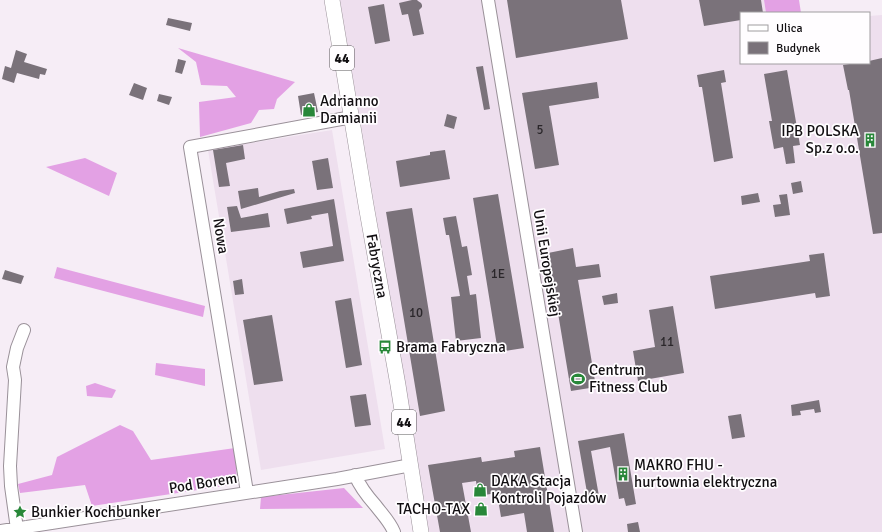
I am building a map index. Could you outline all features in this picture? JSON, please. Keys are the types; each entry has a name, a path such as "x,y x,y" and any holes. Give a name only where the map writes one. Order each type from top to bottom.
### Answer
{"main road":[{"name":"Fabryczna","path":"332,0 421,532"}],"street":[{"name":"Unii Europejskiej","path":"488,0 576,532"},
{"name":"Nowa","path":"247,492 190,147 352,117"},
{"path":"17,528 6,486 10,466 15,380 13,366 17,348 24,330"},
{"name":"Pod Borem","path":"0,531 411,466"},
{"path":"355,475 358,483 387,520 394,532"}],"shaded area":[{"path":"340,0 764,0 766,12 740,12 740,64 870,64 870,16 882,15 882,532 429,532"},
{"path":"764,0 799,0 801,12 766,12"},
{"path":"178,48 295,82 277,99 274,109 259,110 251,123 200,137 199,102 236,97 227,86 201,85 196,62"},
{"path":"332,130 385,449 261,470 208,150"},
{"path":"85,158 117,173 109,196 46,167"},
{"path":"57,267 205,306 203,317 54,278"},
{"path":"156,363 205,369 205,386 155,375"},
{"path":"95,383 116,390 112,398 87,396 86,386"},
{"path":"120,425 133,431 151,460 235,448 237,484 92,506 85,485 20,493 18,484 52,475 57,457"},
{"path":"344,488 363,508 260,509 261,497"}],"building":[{"path":"417,0 422,5 419,10 424,34 413,36 408,14 402,15 399,3"},
{"path":"507,0 621,0 628,39 516,58"},
{"path":"699,0 761,0 763,12 740,12 740,20 704,26"},
{"path":"384,4 390,41 375,44 368,7"},
{"path":"168,18 192,23 190,31 166,25"},
{"path":"16,50 27,54 24,62 47,69 45,75 40,74 39,79 17,73 14,83 2,79 5,66 11,68"},
{"path":"882,58 882,233 873,234 849,90 843,65 870,64 870,61"},
{"path":"178,59 186,61 182,74 175,72"},
{"path":"483,66 490,109 484,110 476,67"},
{"path":"724,70 726,82 721,83 733,158 714,162 702,87 699,87 697,75"},
{"path":"787,70 800,145 793,146 795,163 786,164 783,147 774,149 769,121 772,121 764,74"},
{"path":"597,82 599,98 549,106 559,165 535,169 522,93"},
{"path":"134,83 147,88 143,100 129,95"},
{"path":"314,93 318,112 301,115 298,96"},
{"path":"159,94 172,97 169,105 157,101"},
{"path":"447,114 457,117 454,129 444,126"},
{"path":"243,145 245,159 226,163 230,186 219,187 213,150"},
{"path":"445,150 450,179 400,187 396,161 430,155 430,152"},
{"path":"328,158 333,188 317,190 312,161"},
{"path":"801,181 803,192 793,194 791,183"},
{"path":"258,188 259,197 294,189 295,193 241,209 238,191"},
{"path":"758,193 760,202 742,205 741,196"},
{"path":"498,194 524,348 498,352 473,198"},
{"path":"787,194 790,215 775,217 773,205 781,204 779,195"},
{"path":"334,199 344,261 303,268 300,252 333,246 328,213 311,216 312,219 287,224 284,209"},
{"path":"237,206 241,218 268,213 270,227 231,232 227,207"},
{"path":"412,208 445,411 420,416 386,212"},
{"path":"456,216 462,247 467,246 472,275 467,276 470,295 476,294 481,338 456,341 451,297 460,296 449,235 446,235 443,218"},
{"path":"573,248 576,267 599,264 601,277 578,280 596,387 571,391 548,253"},
{"path":"824,253 830,296 816,298 815,293 715,309 710,276 810,261 809,255"},
{"path":"5,270 24,276 21,284 2,279"},
{"path":"242,279 244,294 235,295 233,281"},
{"path":"617,293 618,303 604,305 602,296"},
{"path":"351,298 362,365 346,368 335,301"},
{"path":"673,306 684,373 638,381 633,351 655,347 649,310"},
{"path":"272,315 283,381 254,385 243,320"},
{"path":"366,394 371,425 355,427 350,396"},
{"path":"819,400 821,412 815,413 814,409 800,411 801,415 792,416 791,405"},
{"path":"741,414 745,437 732,439 728,416"},
{"name":"MAKRO FHU - hurtownia elektryczna","path":"624,433 636,504 626,506 624,498 619,499 610,447 591,451 600,502 589,504 578,441"},
{"path":"540,447 554,532 527,532 524,513 501,517 497,493 478,496 476,481 462,483 471,532 440,532 428,465 481,457 482,462 515,457 514,451"},
{"path":"638,522 640,532 628,532 627,524"}],"place":[{"name":"Adrianno Damianii","path":"309,110"},
{"name":"IPB POLSKA Sp.z o.o.","path":"870,140"},
{"name":"Brama Fabryczna","path":"385,347"},
{"name":"Centrum Fitness Club","path":"578,379"},
{"name":"MAKRO FHU - hurtownia elektryczna","path":"623,474"},
{"name":"DAKA Stacja Kontroli Pojazdów","path":"480,490"},
{"name":"TACHO-TAX","path":"481,509"},
{"name":"Bunkier Kochbunker","path":"20,512"}]}
